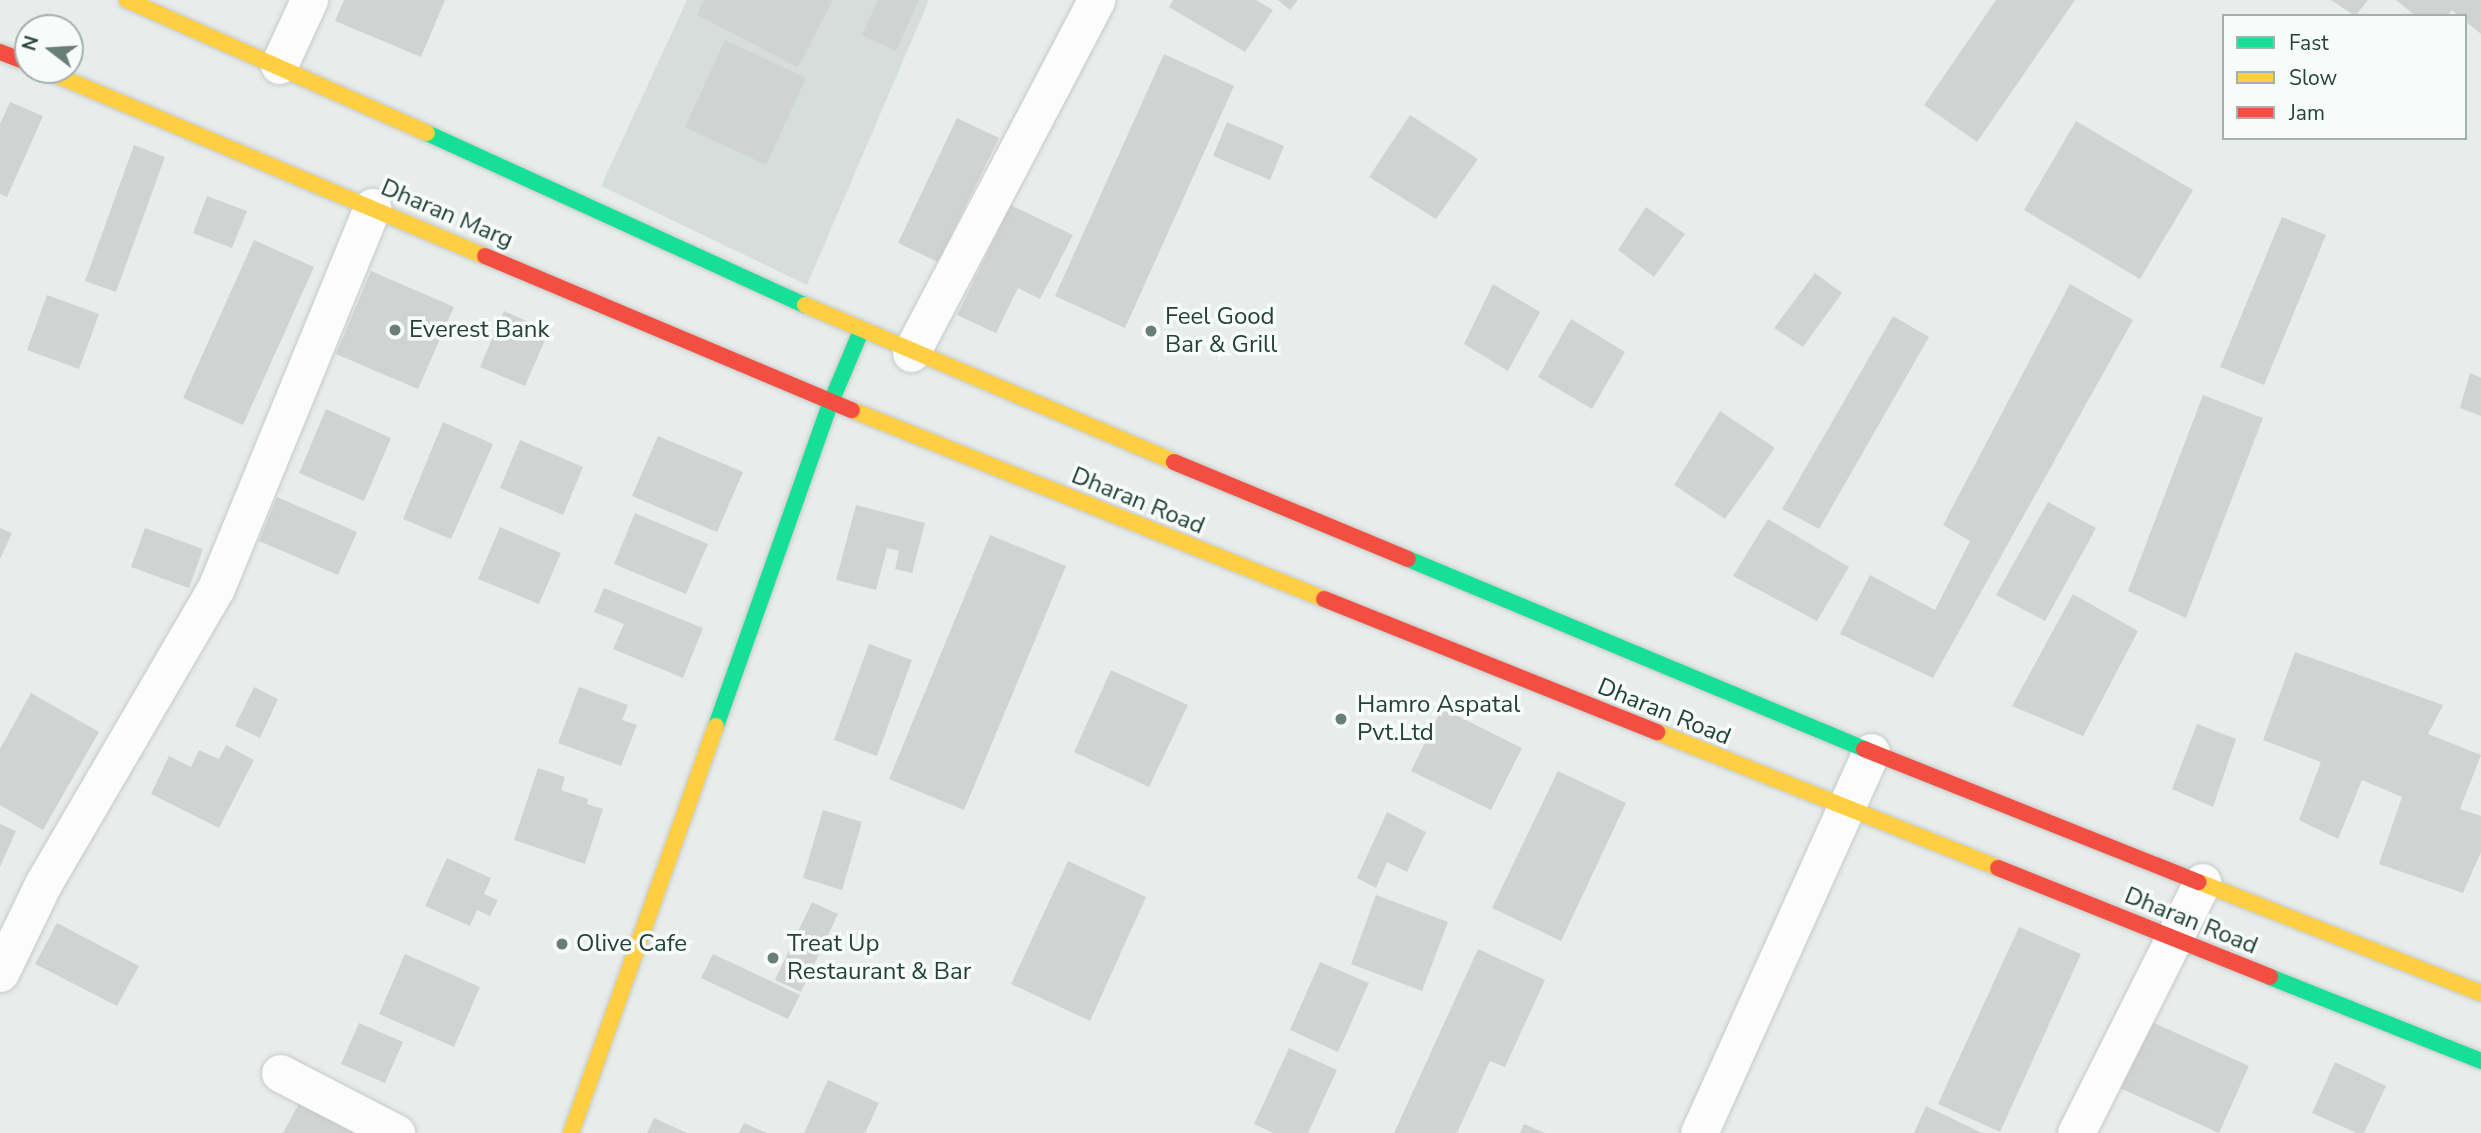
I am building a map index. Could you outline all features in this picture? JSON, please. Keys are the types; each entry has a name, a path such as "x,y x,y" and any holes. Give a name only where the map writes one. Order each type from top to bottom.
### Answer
{"main road":[{"path":"127,0 279,65 861,331 831,402 572,1133"},
{"name":"Dharan Marg","path":"78,84 831,402"},
{"name":"Dharan Road","path":"861,331 1871,752 2481,993"},
{"name":"Dharan Road","path":"831,402 1845,810 2481,1061"}],"street":[{"path":"279,65 309,0"},
{"path":"911,353 1096,0"},
{"path":"0,973 43,884 216,588 372,206"},
{"path":"1699,1133 1871,752"},
{"path":"2076,1133 2202,882"},
{"path":"280,1073 396,1133"}],"shaded area":[{"path":"687,0 929,0 807,285 601,186"}],"building":[{"path":"344,0 445,0 421,57 335,21"},
{"path":"704,0 833,0 798,67 697,15"},
{"path":"878,0 919,0 896,51 862,35"},
{"path":"1173,0 1256,0 1273,10 1245,52 1169,7"},
{"path":"1278,0 1298,0 1290,10"},
{"path":"1996,0 2075,0 1977,142 1924,105"},
{"path":"2331,0 2368,0 2357,14 2352,14"},
{"path":"2396,0 2481,0 2481,34 2467,23 2467,14 2456,14 2452,10 2449,14 2414,14"},
{"path":"725,40 806,78 766,165 685,127"},
{"path":"1164,54 1234,86 1125,328 1055,296"},
{"path":"10,102 43,116 7,197 0,194 0,124"},
{"path":"1410,115 1478,159 1436,219 1369,177"},
{"path":"957,118 999,138 938,262 898,243"},
{"path":"2076,121 2193,190 2140,279 2024,210"},
{"path":"1227,122 1284,146 1270,180 1213,156"},
{"path":"134,145 165,157 116,292 85,281"},
{"path":"207,196 247,211 232,248 193,233"},
{"path":"1011,205 1073,235 1040,299 1018,288 996,333 957,315"},
{"path":"1646,207 1685,234 1654,277 1618,250"},
{"path":"2282,217 2326,235 2264,385 2220,367"},
{"path":"254,240 314,267 243,425 183,398"},
{"name":"Everest Bank","path":"371,271 454,307 418,389 336,354"},
{"path":"1815,273 1842,293 1803,347 1774,328"},
{"path":"1493,284 1540,312 1508,371 1464,344"},
{"path":"2070,284 2133,320 1933,678 1840,634 1870,575 1935,610 1970,541 1943,525"},
{"path":"47,295 99,314 79,369 27,350"},
{"path":"504,311 549,331 525,386 480,367"},
{"path":"1893,316 1929,337 1819,529 1782,509"},
{"path":"1571,319 1625,352 1592,409 1538,377"},
{"path":"2470,373 2481,378 2481,416 2460,408"},
{"path":"2203,395 2263,418 2186,618 2128,591"},
{"path":"326,409 391,438 364,501 299,473"},
{"path":"1720,411 1775,448 1725,519 1674,485"},
{"path":"443,422 493,444 451,539 403,519"},
{"path":"658,436 743,472 717,532 632,496"},
{"path":"520,440 583,467 563,515 500,488"},
{"path":"277,497 357,532 338,575 259,541"},
{"path":"2048,502 2096,528 2045,621 1996,595"},
{"path":"856,505 925,523 912,573 895,569 899,551 887,548 876,590 836,580"},
{"path":"635,513 708,544 686,594 614,564"},
{"path":"1768,519 1849,567 1817,621 1733,576"},
{"path":"500,527 561,553 539,604 478,579"},
{"path":"0,528 12,533 0,559"},
{"path":"145,528 203,549 189,588 131,567"},
{"path":"990,535 1066,566 964,810 889,779"},
{"path":"604,588 703,628 683,678 613,649 624,624 594,612"},
{"path":"2073,594 2138,631 2083,736 2012,706"},
{"path":"869,644 912,660 877,756 834,740"},
{"path":"2295,652 2443,705 2428,734 2481,755 2460,809 2481,816 2481,852 2463,893 2379,864 2402,797 2362,780 2338,839 2299,820 2321,762 2263,740"},
{"path":"1111,670 1188,705 1149,787 1074,752"},
{"path":"254,687 278,699 260,738 235,726"},
{"path":"579,687 628,705 622,720 637,725 621,766 558,743"},
{"path":"31,693 99,732 43,830 0,805 0,749"},
{"path":"1442,708 1522,748 1491,810 1411,771"},
{"path":"2197,724 2236,739 2213,807 2172,789"},
{"path":"226,745 254,760 219,828 151,794 169,756 191,767 199,750 219,759"},
{"path":"538,768 565,777 561,790 588,799 587,804 603,809 585,864 514,840"},
{"path":"1558,771 1626,803 1561,941 1492,908"},
{"path":"823,810 862,822 842,890 803,878"},
{"path":"1387,812 1426,832 1407,872 1387,862 1376,888 1357,878"},
{"path":"0,824 16,831 0,867"},
{"path":"447,858 491,878 484,894 498,900 490,916 477,910 470,926 425,906"},
{"path":"1068,861 1146,897 1090,1021 1011,984"},
{"path":"1376,895 1448,922 1422,991 1351,964"},
{"path":"812,902 838,914 801,992 775,980"},
{"path":"57,923 139,966 117,1006 35,964"},
{"path":"2019,927 2081,954 2000,1132 1938,1104"},
{"path":"1478,949 1545,980 1505,1067 1490,1061 1457,1133 1394,1133"},
{"path":"405,954 480,987 454,1047 379,1014"},
{"path":"713,954 800,995 788,1019 701,978"},
{"path":"1320,962 1369,983 1338,1052 1290,1030"},
{"path":"2141,1017 2249,1066 2219,1133 2111,1084"},
{"path":"359,1023 403,1042 385,1083 341,1064"},
{"path":"1289,1048 1337,1070 1308,1133 1273,1133 1254,1124"},
{"path":"2335,1062 2386,1086 2364,1133 2357,1133 2312,1113"},
{"path":"828,1080 879,1103 865,1133 804,1133"},
{"path":"303,1096 373,1133 283,1133"},
{"path":"1926,1106 1982,1133 1914,1133"},
{"path":"654,1118 687,1133 647,1133"},
{"path":"744,1123 767,1133 739,1133"},
{"path":"1524,1124 1545,1133 1520,1133"}],"traffic: fast":[{"path":"427,133 805,305"},
{"path":"716,726 831,402 861,331"},
{"path":"1408,559 1864,749"},
{"path":"2270,977 2481,1061"}],"traffic: slow":[{"path":"127,0 427,133"},
{"path":"77,84 485,256"},
{"path":"805,305 1174,462"},
{"path":"852,410 1324,599"},
{"path":"571,1133 716,726"},
{"path":"1657,732 1998,868"},
{"path":"2199,882 2481,993"}],"traffic: jam":[{"path":"0,52 14,58"},
{"path":"485,256 852,410"},
{"path":"1174,462 1408,559"},
{"path":"1324,599 1657,732"},
{"path":"1864,749 2199,882"},
{"path":"1998,868 2270,977"}],"place":[{"name":"Everest Bank","path":"395,330"},
{"name":"Feel Good Bar & Grill","path":"1151,331"},
{"name":"Hamro Aspatal Pvt.Ltd","path":"1341,719"},
{"name":"Olive Cafe","path":"562,944"},
{"name":"Treat Up Restaurant & Bar","path":"773,958"}]}
